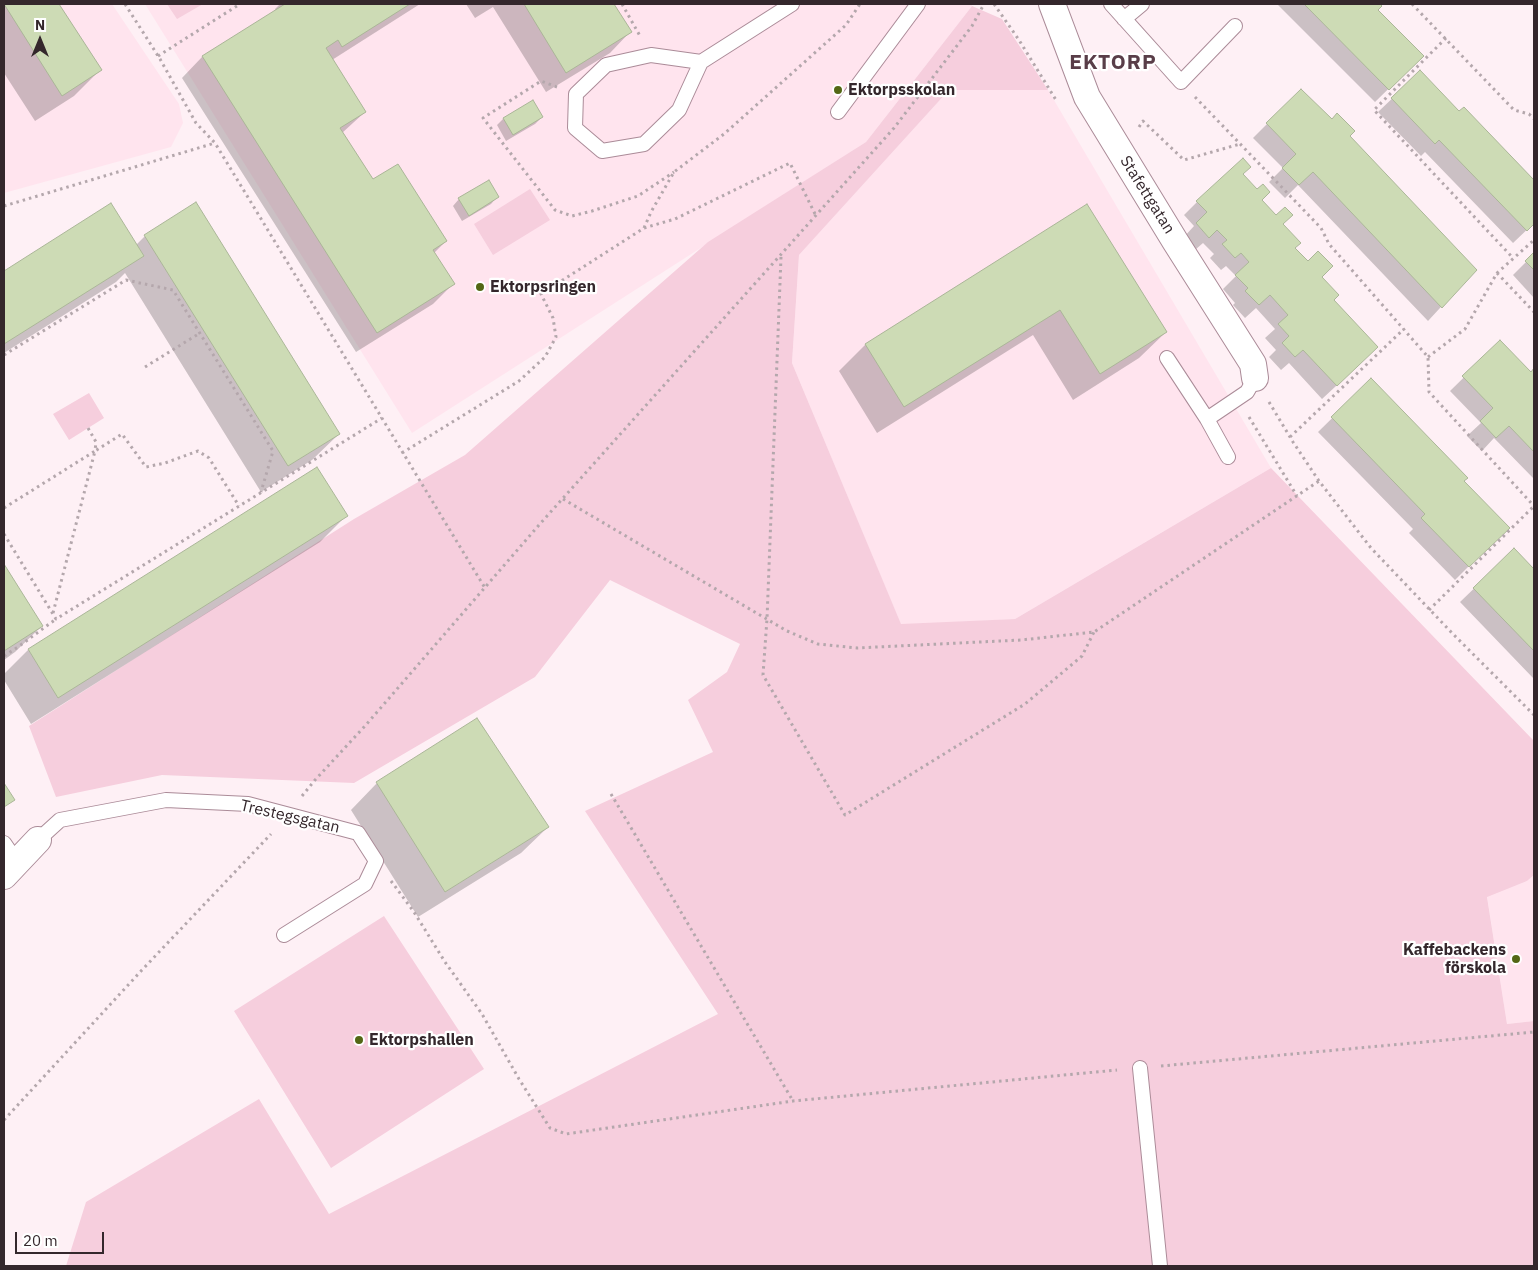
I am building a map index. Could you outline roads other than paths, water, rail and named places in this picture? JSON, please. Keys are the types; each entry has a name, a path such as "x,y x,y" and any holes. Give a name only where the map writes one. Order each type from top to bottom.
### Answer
{"street":[{"name":"Stafettgatan","path":"1052,4 1087,98 1253,364 1255,378"},
{"name":"Trestegsgatan","path":"8,861 38,840"}],"lane":[{"path":"701,62 651,55 606,65 576,94 575,128 602,151 644,144 678,110 701,62 792,4"},
{"path":"838,112 918,4"},
{"path":"1111,4 1181,82 1235,26"},
{"path":"1124,20 1142,4"},
{"path":"1167,358 1207,419 1228,457"},
{"path":"1207,419 1247,392 1255,378"},
{"name":"Trestegsgatan","path":"38,840 60,820 166,800 248,804 358,833 376,860 365,884 284,934"},
{"path":"1140,1068 1160,1266"}],"place":[{"name":"Ektorpsskolan","path":"838,90"},
{"name":"Ektorpsringen","path":"480,287"},
{"name":"Kaffebackens förskola","path":"1516,959"},
{"name":"Ektorpshallen","path":"359,1040"}],"district":[{"name":"EKTORP","path":"1113,63"}]}
